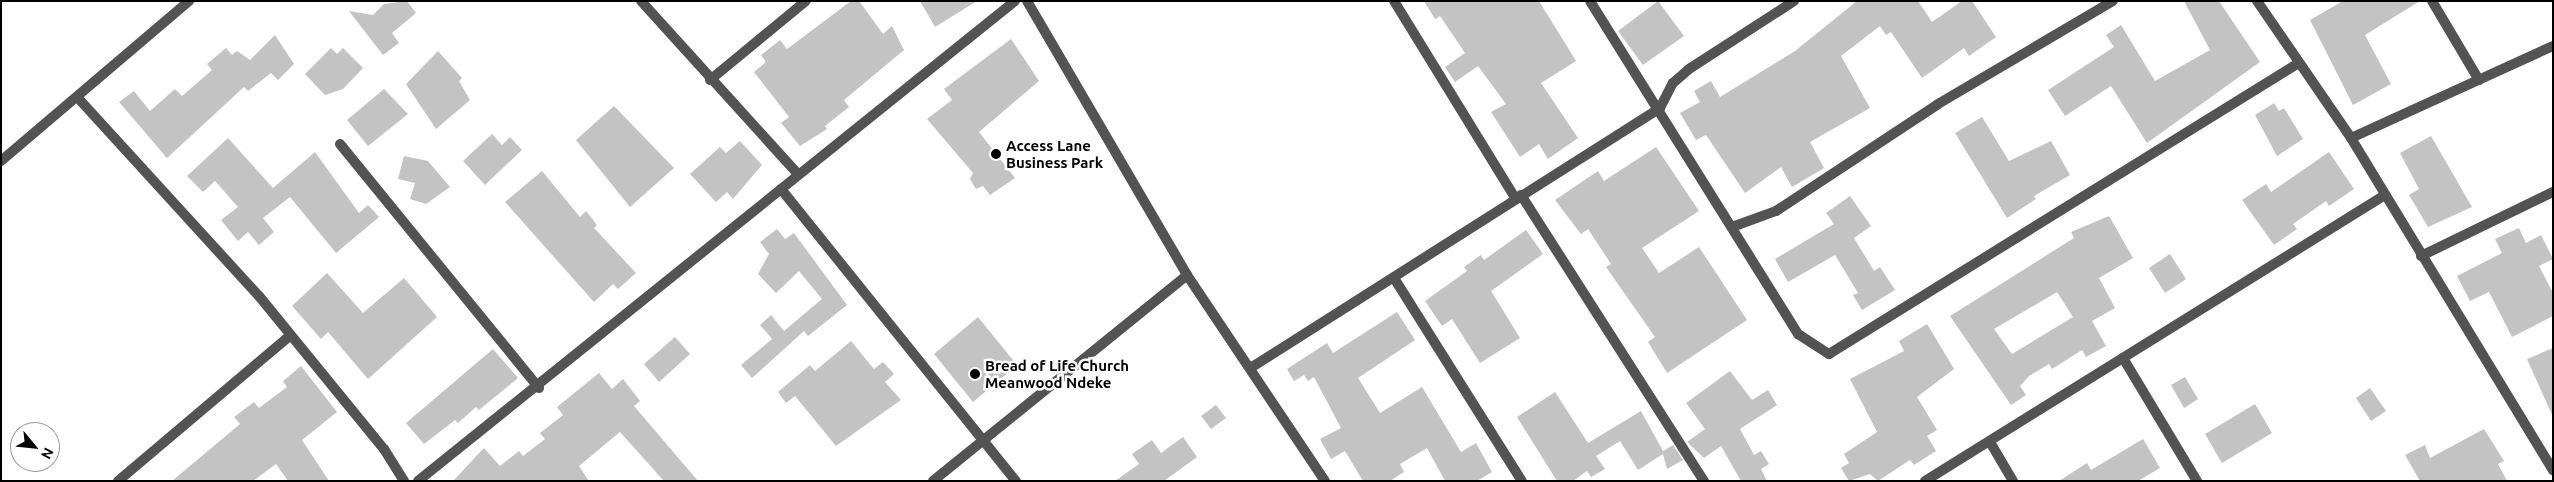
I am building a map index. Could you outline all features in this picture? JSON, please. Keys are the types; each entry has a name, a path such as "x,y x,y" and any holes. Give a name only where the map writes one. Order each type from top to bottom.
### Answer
{"street":[{"path":"1,161 78,98 189,1"},
{"path":"641,1 710,80 797,173"},
{"path":"710,80 806,1"},
{"path":"418,481 539,388 781,189 797,173 1015,1"},
{"path":"1027,1 1188,275 1252,367 1325,481"},
{"path":"1394,1 1518,197 1704,481"},
{"path":"1590,1 1660,108 1798,334 1814,348 1830,354 2298,64"},
{"path":"1252,367 1660,108 1673,83 1689,69 1794,1"},
{"path":"1732,227 1776,211 1938,104 2112,1"},
{"path":"2257,1 2298,64 2351,138 2421,256 2553,470"},
{"path":"2432,1 2479,80"},
{"path":"2351,138 2553,46"},
{"path":"78,98 291,336 404,481"},
{"path":"340,144 539,388"},
{"path":"781,189 1016,481"},
{"path":"2421,256 2553,192"},
{"path":"1924,481 1990,442 2385,195"},
{"path":"933,481 1188,275"},
{"path":"1394,278 1522,481"},
{"path":"118,481 291,336"},
{"path":"2123,358 2197,481"},
{"path":"1990,442 2013,481"}],"building":[{"path":"407,1 416,13 392,33 399,43 383,55 349,11 373,15 384,4"},
{"path":"851,1 859,1 883,34 892,26 904,50 844,100 849,107 825,126 827,129 800,146 781,123 789,117 754,72 766,62 761,55 780,40 787,49"},
{"path":"920,1 977,1 935,27"},
{"path":"1424,1 1539,1 1576,61 1541,83 1578,138 1548,159 1539,144 1520,157 1491,112 1506,104 1478,66 1455,82 1445,67 1465,53 1440,16 1435,19"},
{"path":"1658,1 1684,36 1643,65 1618,31"},
{"path":"1857,1 1918,1 1932,22 1962,1 1972,1 1996,37 1969,56 1964,48 1922,78 1891,32 1886,35 1880,26 1841,56 1870,108 1810,142 1824,168 1792,187 1781,167 1745,193 1706,135 1696,140 1680,113 1700,102 1694,91 1711,81 1720,97 1795,51"},
{"path":"2184,1 2219,1 2260,62 2147,143 2111,86 2065,116 2048,90 2114,47 2106,35 2121,25 2155,81 2210,50"},
{"path":"2343,1 2420,1 2365,35 2391,84 2353,105 2310,20"},
{"path":"275,35 294,64 278,80 271,73 248,91 244,87 167,158 119,102 134,91 150,111 175,89 182,96 212,70 207,64 226,48 232,55 237,51 250,60"},
{"path":"1011,39 1039,81 979,132 1015,178 990,195 983,186 976,189 970,179 973,173 927,119 952,100 944,89"},
{"path":"331,48 337,54 343,48 363,68 343,89 325,95 305,74"},
{"path":"438,51 462,78 459,81 470,100 436,129 406,84"},
{"path":"384,89 408,114 368,146 347,120"},
{"path":"2274,103 2279,111 2284,108 2303,139 2277,156 2255,115"},
{"path":"614,106 674,168 630,207 576,140"},
{"path":"1982,117 2009,161 2051,141 2070,175 2034,196 2036,199 2007,218 1955,133"},
{"path":"492,134 502,145 510,137 522,150 485,185 463,161"},
{"path":"2431,136 2472,207 2428,227 2409,195 2419,189 2400,153"},
{"path":"228,138 273,188 315,152 359,213 368,205 379,217 336,253 290,197 263,218 274,232 259,245 248,232 238,241 221,220 238,207 215,181 203,192 187,176"},
{"path":"740,141 762,165 733,199 727,192 716,202 690,174 720,147 726,153"},
{"path":"1656,147 1699,211 1642,248 1659,273 1699,247 1747,320 1667,373 1648,342 1655,337 1606,267 1611,264 1588,229 1581,234 1555,200 1598,171 1604,181"},
{"path":"2329,152 2354,189 2329,206 2326,201 2293,224 2297,229 2274,245 2242,200 2266,184 2271,192"},
{"path":"404,156 428,161 450,187 426,204 410,199 415,183 398,179"},
{"path":"542,171 580,217 586,211 597,225 594,228 636,273 618,289 613,284 594,302 505,202"},
{"path":"1850,196 1871,226 1854,238 1874,271 1880,267 1895,290 1862,310 1853,295 1858,293 1835,255 1788,282 1775,259 1834,224 1826,213"},
{"path":"2109,216 2133,258 2099,278 2115,308 2092,321 2106,346 2086,357 2082,350 2052,369 2049,364 2029,376 2020,386 2026,395 2011,405 1950,316 2074,238 2071,232","holes":["2057,292 2073,317 2012,354 1994,329"]},
{"path":"2519,228 2526,243 2541,235 2553,259 2539,266 2553,293 2553,316 2512,337 2489,292 2470,301 2457,276 2502,253 2495,239"},
{"path":"777,229 785,239 794,233 847,305 808,336 804,331 752,378 741,365 772,339 760,325 771,315 784,331 822,299 799,271 776,293 758,274 769,254 760,242"},
{"path":"1526,230 1543,254 1491,291 1520,338 1480,363 1452,319 1442,326 1425,301 1467,271 1464,267 1481,255 1484,260"},
{"path":"2170,254 2186,279 2165,293 2149,268"},
{"path":"327,273 363,313 404,278 437,317 368,379 328,332 321,339 292,306"},
{"path":"1397,312 1415,340 1358,378 1380,413 1422,387 1461,452 1476,443 1492,472 1477,481 1445,481 1427,448 1400,464 1404,472 1390,481 1363,481 1345,451 1331,459 1320,439 1341,428 1314,377 1308,381 1304,375 1294,381 1287,369 1327,343 1333,353"},
{"path":"978,317 1017,365 973,402 934,354"},
{"path":"1927,324 1954,369 1917,397 1937,430 1927,436 1936,451 1914,465 1910,460 1878,481 1870,474 1849,481 1841,468 1849,463 1844,454 1877,432 1850,379 1904,351 1899,341"},
{"path":"675,337 690,354 659,382 644,364"},
{"path":"851,341 874,369 883,362 894,374 885,382 901,400 836,446 795,396 786,403 778,392 810,365 815,371"},
{"path":"2553,348 2553,417 2527,359"},
{"path":"493,349 518,378 479,410 476,407 458,423 455,420 424,444 406,423"},
{"path":"301,366 337,412 302,440 329,481 288,481 276,464 253,481 172,481 240,424 234,417 254,402 259,408 287,387 283,381"},
{"path":"1730,371 1752,400 1768,390 1777,405 1740,429 1754,455 1761,451 1769,464 1761,469 1767,481 1741,481 1721,446 1704,458 1687,442 1705,429 1686,403"},
{"path":"599,373 612,389 623,379 640,401 634,406 698,481 664,481 620,432 579,466 589,481 453,481 484,448 500,466 519,451 523,456 545,439 540,433 563,415 557,407"},
{"path":"2185,377 2198,399 2184,408 2171,385"},
{"path":"2370,388 2386,411 2371,421 2356,398"},
{"path":"1555,392 1588,443 1641,411 1663,451 1673,445 1683,460 1667,469 1663,454 1638,470 1620,441 1596,456 1605,469 1591,477 1587,471 1573,481 1557,481 1517,417"},
{"path":"2255,404 2272,433 2222,463 2205,434"},
{"path":"1216,405 1226,418 1211,429 1201,416"},
{"path":"2484,429 2504,461 2498,464 2507,481 2420,481 2405,455 2425,445 2430,458"},
{"path":"1183,437 1197,457 1164,481 1115,481 1139,464 1132,454 1152,440 1161,453"},
{"path":"2143,439 2160,468 2138,481 2059,481 2087,463 2091,470"}],"place":[{"name":"Access Lane Business Park","path":"996,154"},
{"name":"Bread of Life Church Meanwood Ndeke","path":"975,374"}]}
